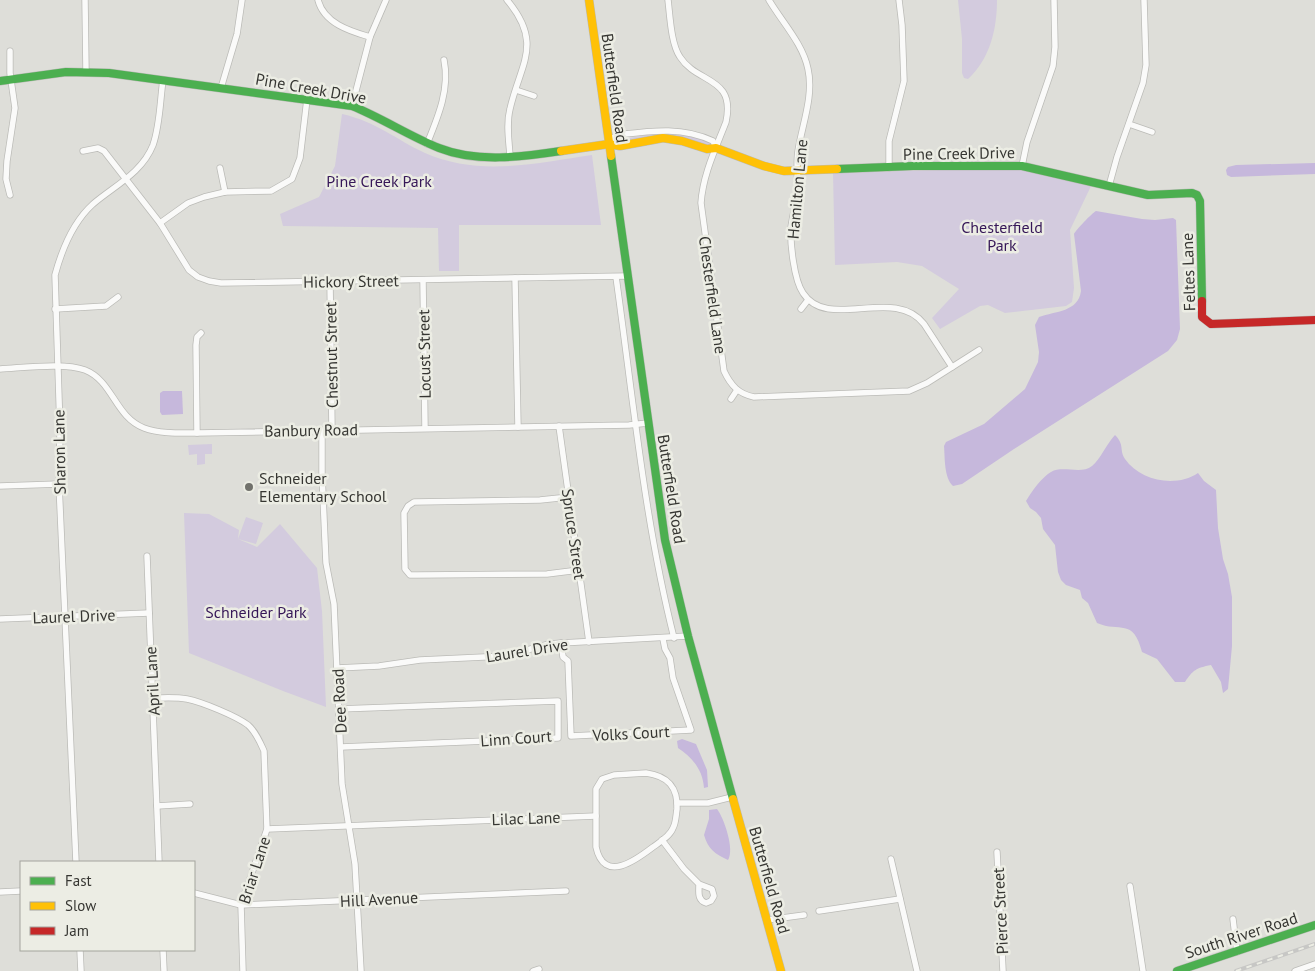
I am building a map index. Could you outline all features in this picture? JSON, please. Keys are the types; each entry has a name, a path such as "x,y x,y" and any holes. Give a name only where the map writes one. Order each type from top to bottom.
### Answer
{"street":[{"path":"85,0 86,71"},
{"path":"221,88 237,34 242,0"},
{"path":"318,0 320,8 336,24 351,32 370,37"},
{"path":"352,106 370,37 386,0"},
{"path":"507,0 521,19 527,43 525,63 510,110 508,130 510,156"},
{"name":"Butterfield Road","path":"589,0 665,540 688,636 781,971"},
{"name":"Chesterfield Lane","path":"668,0 675,48 679,56 690,68 718,85 727,101 727,114 702,190 702,218 724,371 728,380 737,390"},
{"name":"Hamilton Lane","path":"769,0 801,50 808,68 810,82 798,152 797,190 791,238 799,288 808,300"},
{"path":"889,168 889,141 904,81 899,0"},
{"path":"1022,166 1031,129 1053,66 1055,47 1054,0"},
{"path":"1109,186 1117,157 1144,83 1146,71 1144,0"},
{"path":"10,51 15,108 6,178 10,196"},
{"path":"427,144 440,112 446,74 444,60"},
{"name":"Pine Creek Drive","path":"0,82 66,72 86,71 352,106 379,116 427,144 466,155 510,156 609,144 620,146 663,138 682,141 707,149 716,148 764,166 784,171 913,166 1022,166 1148,195 1192,193 1197,195 1200,201"},
{"name":"Sharon Lane","path":"76,861 59,484 60,430 55,275 58,263 74,226 93,204 127,179 142,163 152,146 157,126 163,80"},
{"path":"516,90 534,96"},
{"path":"160,223 188,203 226,192 271,191 292,179 300,158 307,99"},
{"path":"1129,124 1152,132"},
{"name":"Hickory Street","path":"83,152 98,148 104,150 160,223 189,270 198,277 209,281 221,283 628,276"},
{"path":"220,168 226,192"},
{"name":"Feltes Lane","path":"1200,201 1202,317 1205,321 1211,324 1315,320"},
{"path":"616,277 654,547 674,638"},
{"path":"515,278 518,427"},
{"name":"Locust Street","path":"423,280 425,428"},
{"name":"Chestnut Street","path":"330,281 332,430"},
{"path":"55,309 106,306 118,297"},
{"path":"801,309 808,300 814,305 827,309 888,307 909,311 924,324 952,367"},
{"path":"197,433 196,345 197,337 201,333"},
{"path":"731,399 737,390 748,396 763,397 903,392 923,386 979,350"},
{"name":"Banbury Road","path":"0,369 72,367 85,370 105,385 128,418 138,426 153,431 197,433 648,423"},
{"name":"Spruce Street","path":"559,426 589,642"},
{"name":"Dee Road","path":"322,430 326,563 334,604 342,784 355,864 361,971"},
{"path":"0,486 59,484"},
{"path":"569,496 540,500 418,502 410,504 404,516 405,569 410,575 547,574 579,570"},
{"name":"April Lane","path":"146,556 160,861"},
{"name":"Laurel Drive","path":"0,618 149,613"},
{"name":"Laurel Drive","path":"337,668 379,666 420,660 505,656 549,644 688,636"},
{"name":"Volks Court","path":"561,643 563,657 568,661 572,736 691,730 673,678 670,658 665,649 663,638"},
{"name":"Briar Lane","path":"153,698 180,698 203,704 241,721 252,729 260,742 265,762 268,829 241,905 243,971"},
{"name":"Linn Court","path":"339,709 558,701 558,738 341,746"},
{"path":"657,774 667,780 676,791 677,803 673,830 628,864 615,867 607,865 598,856 596,847 596,816 596,789 602,779 614,775 657,774"},
{"path":"677,803 708,803 732,797"},
{"path":"157,806 190,804"},
{"name":"Lilac Lane","path":"268,829 596,816"},
{"path":"662,840 684,869 699,884"},
{"name":"Pierce Street","path":"997,852 1004,971"},
{"path":"890,860 917,971"},
{"path":"1130,886 1142,971"},
{"path":"0,892 20,891"},
{"name":"Hill Avenue","path":"195,893 241,905 566,891"},
{"path":"820,912 900,899"},
{"path":"767,920 804,915"},
{"path":"1233,919 1237,952"},
{"name":"South River Road","path":"1177,971 1315,925"},
{"path":"80,951 81,971"},
{"path":"163,951 164,971"},
{"path":"1295,971 1315,964"}],"green space":[{"path":"958,0 997,0 996,22 991,43 982,62 968,79 964,78 962,73 962,39"},
{"name":"Pine Creek Park","path":"342,114 376,126 425,153 466,165 508,166 592,155 601,225 459,225 459,271 439,271 438,228 283,226 280,214 319,197 335,166"},
{"path":"664,132 692,135 712,144 711,147 689,140 623,142 618,140"},
{"name":"Chesterfield Park","path":"1007,168 1024,170 1091,186 1070,230 1074,288 1072,302 1066,306 1005,313 988,305 980,306 940,329 932,318 959,289 922,266 897,262 835,265 833,173"},
{"path":"212,444 212,454 205,454 205,464 197,465 197,454 189,455 188,445"},
{"name":"Schneider Park","path":"184,513 209,514 239,530 238,539 257,547 280,524 317,568 322,611 326,707 189,653"},
{"path":"246,517 263,523 256,544 238,539"}],"shaded area":[{"path":"1315,163 1315,174 1231,177 1227,175 1226,170 1228,167 1236,165"},
{"path":"1096,211 1142,219 1173,218 1176,220 1180,329 1177,340 1168,351 962,484 953,486 948,478 946,468 944,446 946,442 984,424 1025,389 1038,362 1039,352 1035,325 1039,317 1065,310 1076,303 1079,298 1081,291 1074,234"},
{"path":"163,391 182,391 183,414 162,415 160,412 160,393"},
{"path":"1115,435 1120,442 1125,459 1140,473 1159,480 1169,481 1189,478 1198,473 1204,481 1216,490 1218,528 1232,597 1232,646 1228,689 1223,693 1221,682 1211,665 1195,670 1185,682 1175,682 1157,659 1142,652 1138,641 1130,630 1097,623 1088,603 1082,598 1080,590 1066,585 1061,580 1058,572 1055,545 1043,529 1041,518 1030,508 1026,501 1037,485 1051,472 1061,469 1088,469 1098,460"},
{"path":"682,739 696,744 707,770 708,787 704,788 696,765 678,748 677,741"},
{"path":"717,809 723,819 729,842 730,855 728,860 713,851 704,835 709,819 709,810"}],"railway":[{"path":"1236,971 1315,944"}],"traffic: fast":[{"path":"0,81 66,72 109,73 352,106 439,148 468,156 515,157 561,151"},
{"path":"611,156 665,540 688,636 733,799"},
{"path":"837,169 913,166 1022,166 1148,195 1192,193 1197,195 1200,201 1202,301"},
{"path":"1177,971 1315,925"}],"traffic: slow":[{"path":"589,0 611,156"},
{"path":"561,151 609,144 620,146 663,138 682,141 707,149 716,148 764,166 784,171 837,169"},
{"path":"733,799 781,971"}],"traffic: jam":[{"path":"1202,301 1202,317 1211,324 1315,320"}],"place":[{"name":"Schneider Elementary School","path":"249,487"}]}
